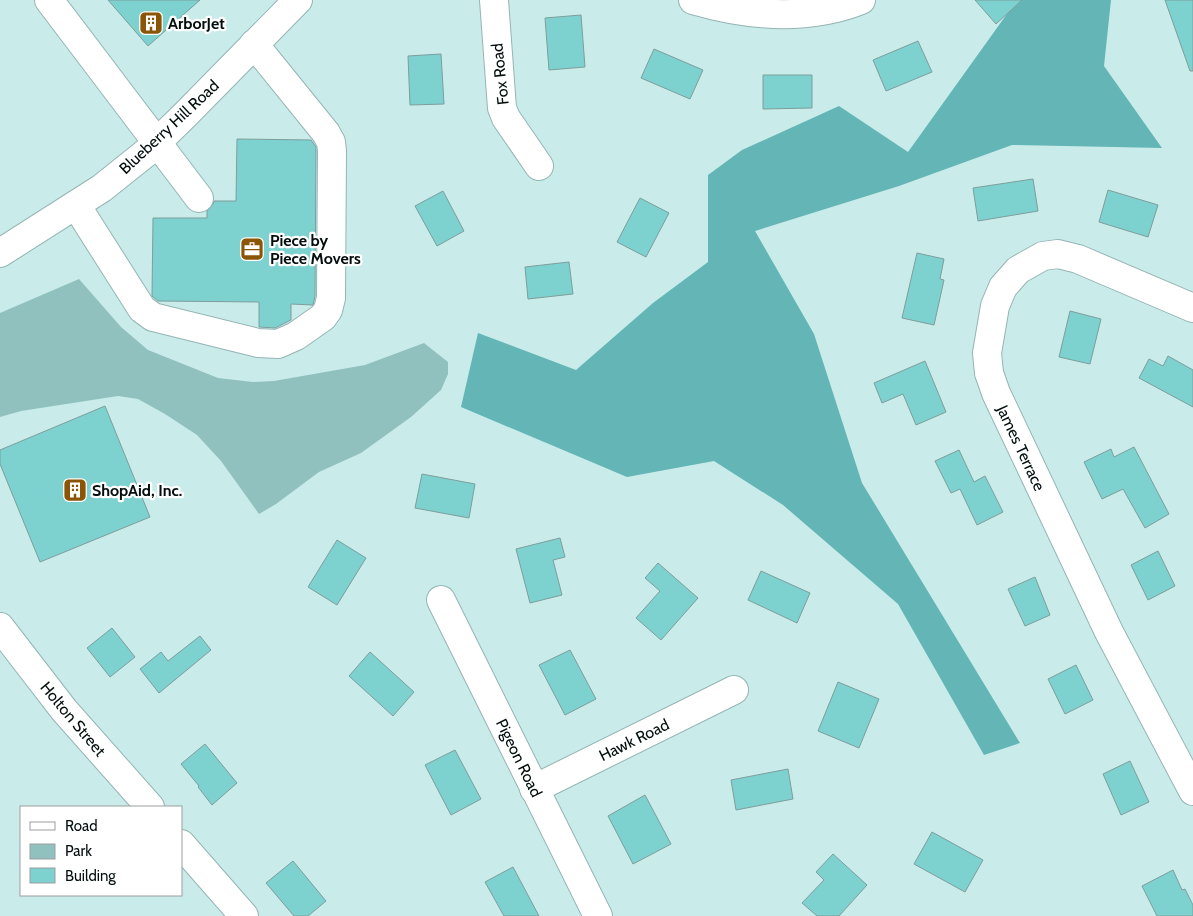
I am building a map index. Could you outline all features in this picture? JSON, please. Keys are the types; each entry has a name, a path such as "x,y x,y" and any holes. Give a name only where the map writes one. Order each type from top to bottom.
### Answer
{"street":[{"path":"49,0 199,198"},
{"name":"Blueberry Hill Road","path":"0,253 102,188 157,143 298,0"},
{"name":"Fox Road","path":"494,0 502,108 506,118 539,166"},
{"path":"693,0 742,12 780,15 818,12 861,0"},
{"path":"76,205 142,309 153,317 258,343 272,344 290,339 323,317 328,310 331,298 331,142 254,44"},
{"name":"James Terrace","path":"1193,308 1078,259 1065,255 1050,254 1033,260 1018,270 1003,287 995,306 987,353 989,373 996,393 1073,558 1109,632 1193,791"},
{"name":"Pigeon Road","path":"441,600 598,916"},
{"name":"Holton Street","path":"0,627 64,710 149,806"},
{"name":"Hawk Road","path":"534,789 734,690"},
{"path":"182,845 244,916"}],"green space":[{"path":"79,279 121,327 148,350 218,378 253,382 274,381 365,365 424,343 448,362 448,374 441,390 411,417 361,453 319,472 276,504 259,514 221,461 197,435 138,399 118,396 21,411 0,417 0,313"}],"shaded area":[{"path":"1017,0 1111,0 1104,66 1162,148 1012,145 899,186 755,231 814,334 862,483 1020,743 984,755 898,604 783,505 714,461 627,477 461,407 478,333 576,370 653,303 708,262 708,175 742,150 839,106 908,152"}],"building":[{"name":"ArborJet","path":"108,0 200,0 148,46"},
{"path":"975,0 1022,0 996,24"},
{"path":"1165,0 1193,0 1193,71 1190,71"},
{"path":"581,15 585,67 549,70 545,18"},
{"path":"918,41 932,72 886,91 873,60"},
{"path":"654,49 703,70 690,99 641,78"},
{"path":"441,54 444,104 410,105 408,56"},
{"path":"763,75 812,75 812,108 763,109"},
{"path":"237,139 311,140 316,147 315,296 313,305 291,304 291,320 275,328 259,327 259,302 158,301 152,296 153,218 207,218 207,211 214,201 236,201"},
{"path":"1033,179 1038,211 978,221 973,188"},
{"path":"1108,190 1158,205 1148,237 1099,222"},
{"path":"443,191 464,231 437,246 415,206"},
{"path":"640,198 669,213 646,257 617,242"},
{"path":"917,253 944,259 940,279 944,280 934,325 902,318"},
{"path":"569,262 573,294 528,299 525,267"},
{"path":"1070,311 1101,319 1090,364 1059,357"},
{"path":"1168,356 1193,370 1193,407 1139,378 1149,359 1163,366"},
{"path":"925,361 946,412 916,425 903,394 882,403 874,383"},
{"name":"ShopAid, Inc.","path":"105,406 150,517 40,562 0,464 0,450"},
{"path":"1134,447 1169,514 1145,528 1123,489 1102,499 1084,462 1111,449 1114,457"},
{"path":"959,450 974,482 985,476 1003,512 977,525 960,489 951,493 935,461"},
{"path":"422,474 475,484 469,518 415,508"},
{"path":"560,538 565,557 553,560 562,595 530,603 516,549"},
{"path":"337,540 366,558 337,605 308,587"},
{"path":"1158,551 1175,586 1148,600 1131,565"},
{"path":"658,563 698,598 661,640 636,618 660,591 645,578"},
{"path":"761,571 810,593 797,623 748,600"},
{"path":"1035,577 1050,615 1025,626 1008,589"},
{"path":"112,628 135,657 110,677 87,648"},
{"path":"200,636 211,650 159,693 140,669 161,652 168,661"},
{"path":"570,650 596,699 565,715 539,665"},
{"path":"370,652 414,692 393,716 349,676"},
{"path":"1076,665 1093,700 1065,714 1048,679"},
{"path":"838,682 879,699 859,748 818,731"},
{"path":"205,744 237,783 212,805 181,764"},
{"path":"455,750 481,799 451,815 425,765"},
{"path":"1130,761 1149,802 1121,815 1103,774"},
{"path":"788,769 793,799 736,810 731,780"},
{"path":"645,795 671,844 633,864 608,816"},
{"path":"932,832 983,860 965,892 914,864"},
{"path":"833,854 867,885 839,916 817,916 802,903 824,880 816,872"},
{"path":"293,861 326,901 308,916 294,916 266,883"},
{"path":"513,867 539,916 504,916 485,882"},
{"path":"1173,870 1182,890 1185,889 1193,905 1193,916 1157,916 1142,886"}],"place":[{"name":"ArborJet","path":"151,23"},
{"name":"Piece by Piece Movers","path":"252,249"},
{"name":"ShopAid, Inc.","path":"75,490"}]}
